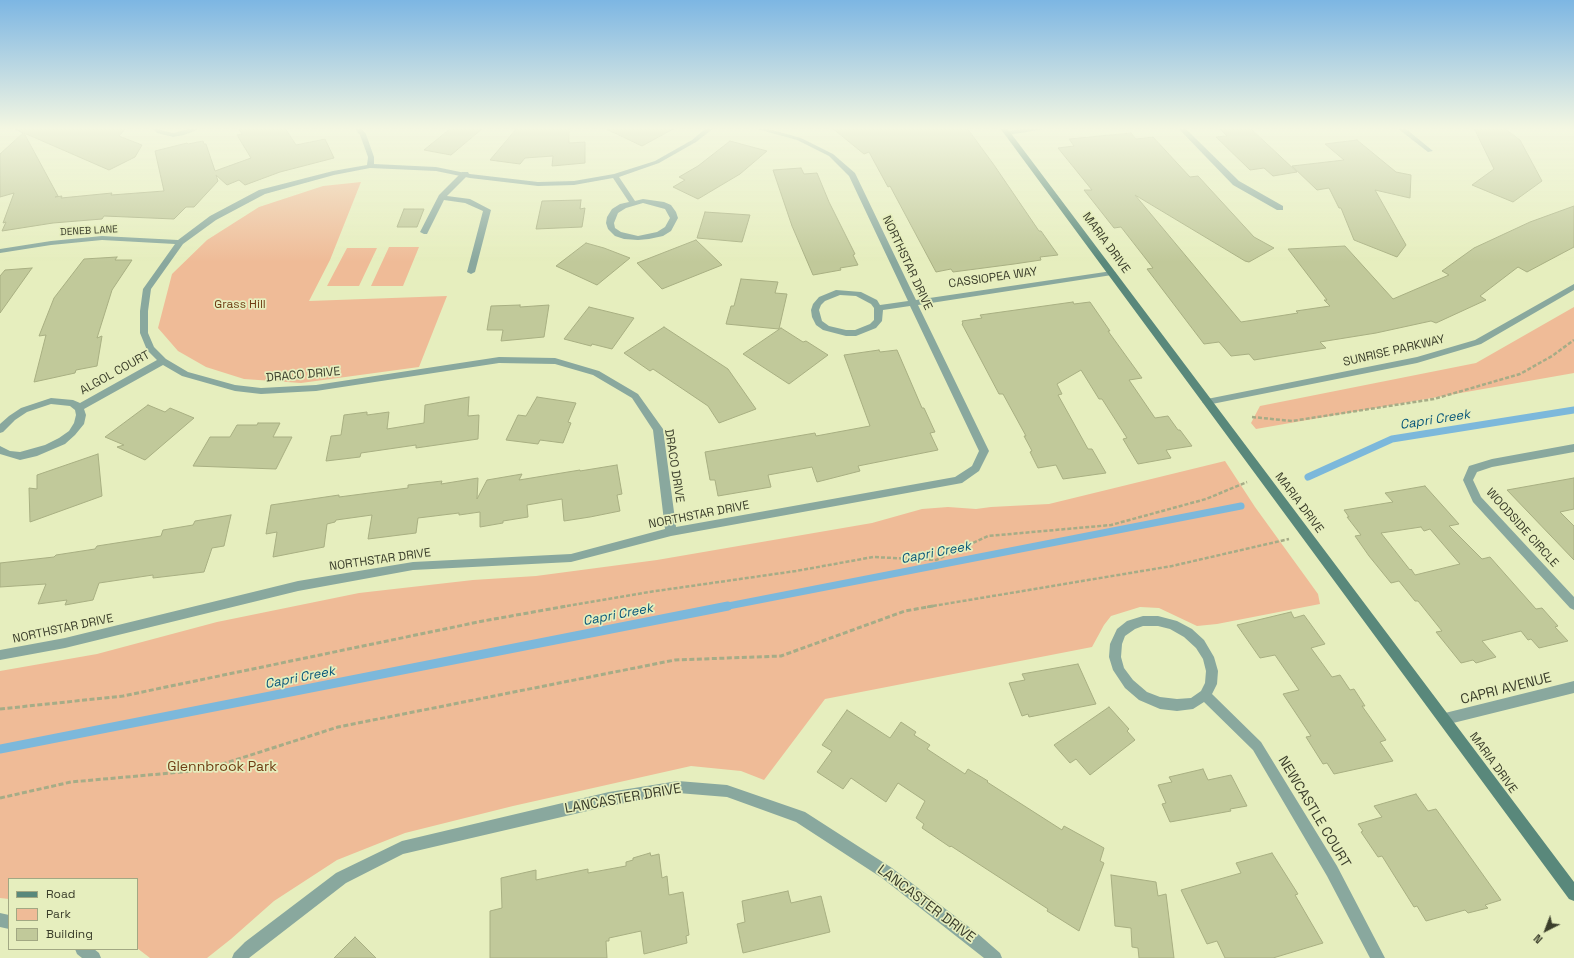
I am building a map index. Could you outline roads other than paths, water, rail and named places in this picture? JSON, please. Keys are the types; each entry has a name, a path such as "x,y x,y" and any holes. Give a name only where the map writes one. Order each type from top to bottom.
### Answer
{"street":[{"name":"DRACO DRIVE","path":"335,173 262,192 214,218 180,242 147,289 144,333 150,348 163,361 192,376 235,388 261,391 316,388 499,360 555,361 596,373 635,396 658,429 671,532"},
{"name":"DRACO DRIVE","path":"459,173 538,184 574,183 615,176 625,173"},
{"name":"NORTHSTAR DRIVE","path":"0,655 65,643 298,586 413,566 571,558 671,532 958,480 976,468 984,451 852,175 849,173"},
{"name":"MARIA DRIVE","path":"1036,173 1574,894"},
{"path":"1226,173 1236,183 1280,208"},
{"path":"424,232 442,197 465,174"},
{"path":"615,176 633,203"},
{"path":"442,197 467,201 487,210 471,272"},
{"path":"652,202 668,208 672,212 674,218 672,223 668,229 650,237 633,238 618,234 612,229 610,223 611,217 615,211 633,203 652,202"},
{"name":"DENEB LANE","path":"0,251 51,243 102,238 180,242"},
{"name":"CASSIOPEA WAY","path":"878,308 1112,273"},
{"name":"SUNRISE PARKWAY","path":"1207,402 1417,360 1478,342 1574,287"},
{"path":"838,292 848,292 867,297 874,302 878,308 878,321 873,326 865,330 846,334 835,332 823,326 816,317 814,310 822,299 838,292"},
{"name":"ALGOL COURT","path":"79,408 163,361"},
{"name":"ALGOL COURT","path":"0,430 12,418 37,404 63,401 73,403 79,408 81,415 79,424 72,433 62,441 48,448 20,456 8,454 0,450"},
{"name":"WOODSIDE CIRCLE","path":"1574,448 1492,463 1473,469 1468,480 1477,499 1574,605"},
{"path":"1143,621 1158,621 1173,625 1188,633 1200,644 1208,657 1212,671 1211,684 1205,695 1193,702 1178,705 1160,703 1143,696 1129,684 1119,670 1115,657 1116,644 1121,633 1131,625 1143,621"},
{"name":"CAPRI AVENUE","path":"1444,719 1574,687"},
{"name":"NEWCASTLE COURT","path":"1205,695 1257,746 1332,871 1378,958"},
{"name":"LANCASTER DRIVE","path":"239,958 341,878 402,848 609,799 678,787 727,791 800,817 887,873 972,938 995,958"},
{"path":"83,950 94,958"}],"waterway":[{"name":"Capri Creek","path":"1308,477 1392,439 1574,410"},
{"name":"Capri Creek","path":"723,607 1241,506"},
{"name":"Capri Creek","path":"0,749 728,606"}],"park label":[{"name":"Grass Hill","path":"240,305"},
{"name":"Glennbrook Park","path":"222,767"}]}
